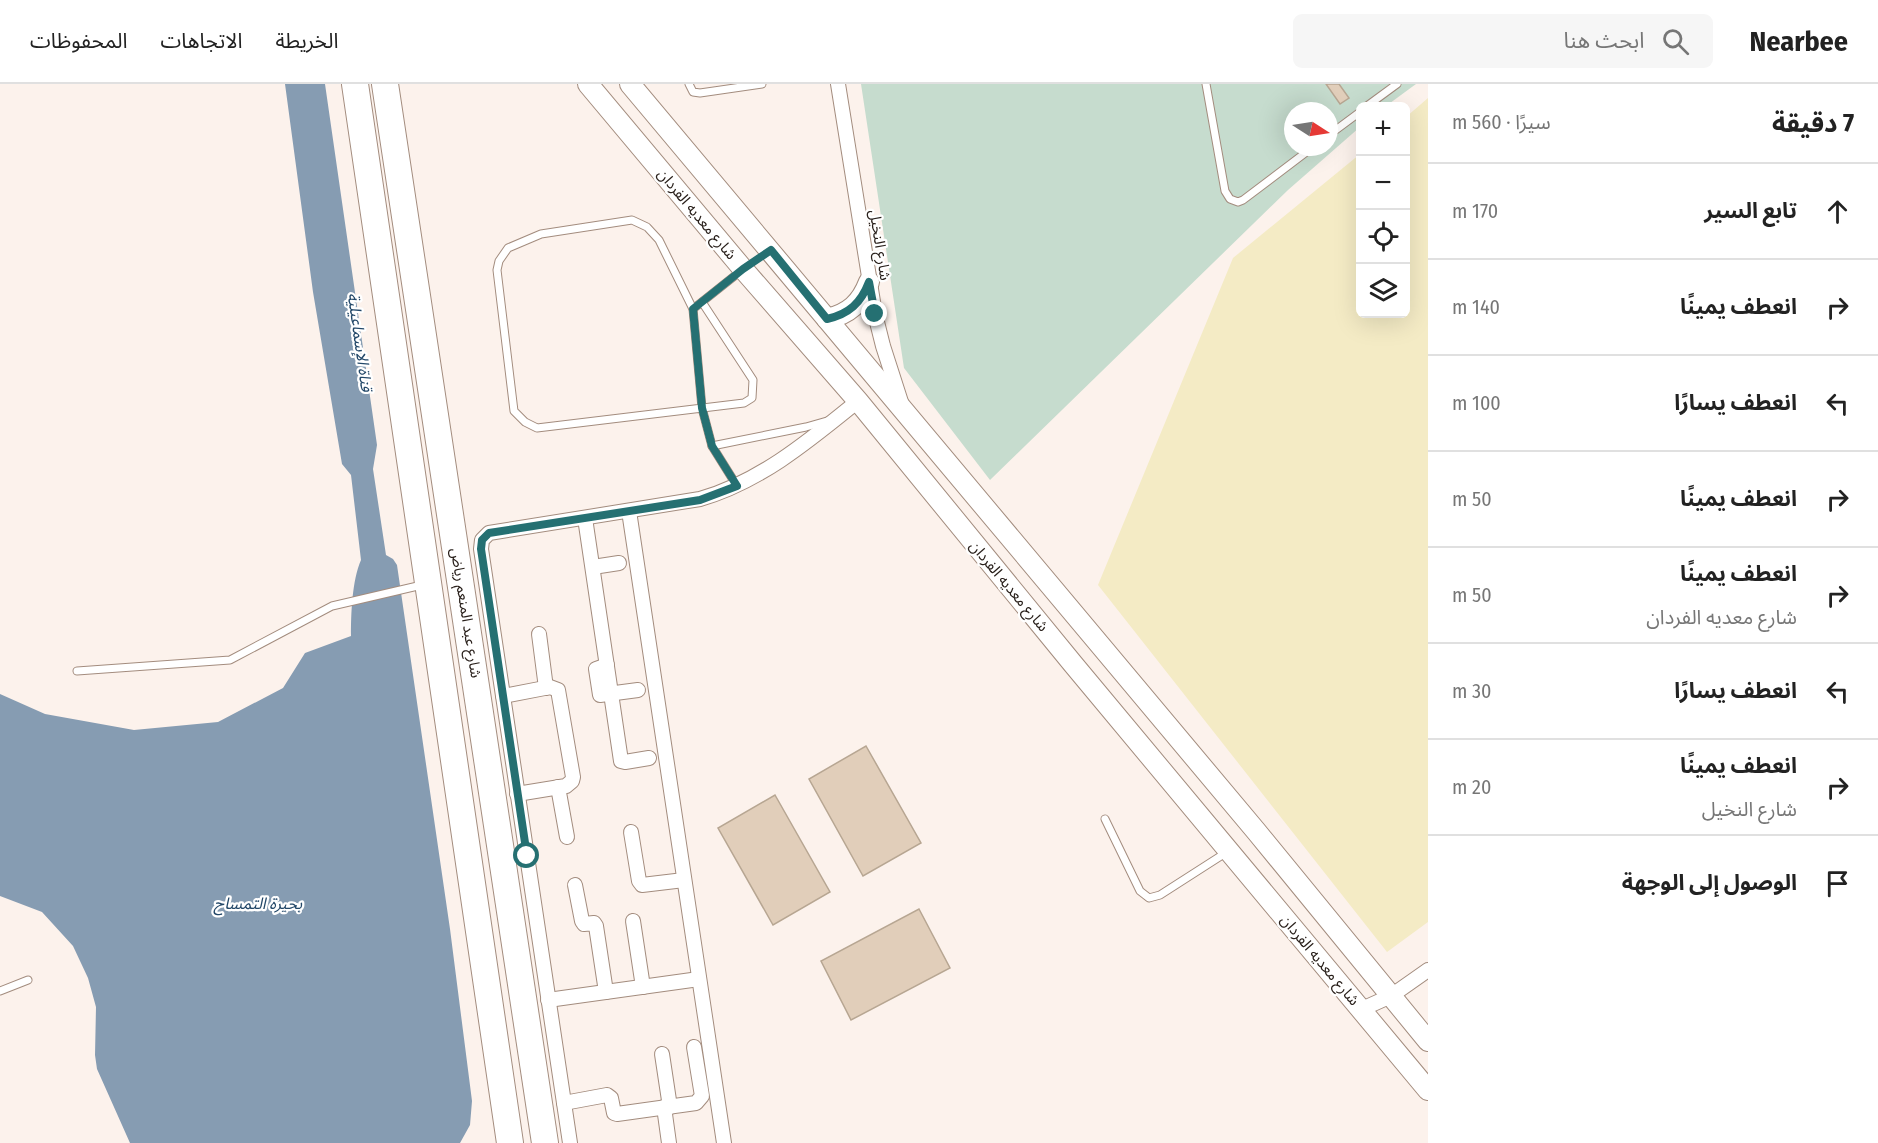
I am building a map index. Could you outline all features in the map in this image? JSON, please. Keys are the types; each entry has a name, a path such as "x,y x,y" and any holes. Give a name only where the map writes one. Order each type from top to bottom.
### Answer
{"highway":[{"path":"355,84 510,1143"},
{"name":"شارع عبد المنعم رياض","path":"389,89 545,1143"},
{"path":"419,525 452,521"}],"street":[{"name":"شارع معديه الفردان","path":"588,84 743,269 858,401 962,530 1428,1090"},
{"name":"شارع معديه الفردان","path":"630,84 1256,831 1428,1041"},
{"name":"شارع النخيل","path":"838,84 869,282 883,346 903,408"},
{"path":"743,269 771,250"},
{"path":"827,319 849,311 865,294 869,282"},
{"path":"570,1143 481,549 482,540 489,533 700,500 737,486 759,474 858,401"},
{"path":"962,530 986,509"},
{"path":"629,511 724,1143"},
{"path":"585,518 621,761 648,758"},
{"path":"593,567 619,563"},
{"path":"539,634 546,688"},
{"path":"1073,664 1097,643"},
{"path":"503,696 555,688 560,694 573,777 570,784 518,794"},
{"path":"611,694 638,690"},
{"path":"558,787 567,837"},
{"path":"1229,851 1256,831"},
{"path":"631,832 639,881 642,885 684,880"},
{"path":"575,885 582,921 584,924 594,923 596,926 606,992"},
{"path":"633,921 643,987"},
{"path":"1362,1009 1391,996 1428,970"},
{"path":"549,1000 699,980"},
{"path":"564,1103 605,1095 611,1098 615,1114 696,1103 701,1099 694,1047"},
{"path":"662,1054 669,1143"}],"lane":[{"path":"689,84 693,92 700,93 762,84"},
{"path":"1206,84 1225,191 1230,199 1238,202 1243,200 1302,156"},
{"path":"1372,102 1397,84"},
{"path":"1338,128 1356,115"},
{"path":"702,302 753,380 752,398 744,403 702,408 537,428 525,422 514,411 496,270 508,248 541,234 632,220 647,227 659,240 693,309 702,408 712,446 737,486"},
{"path":"693,309 743,269"},
{"path":"712,446 806,427 838,417"},
{"path":"77,671 230,660 332,606 428,584"},
{"path":"1104,819 1140,891 1149,897 1160,895 1229,851"},
{"path":"0,991 28,980"}],"green space":[{"path":"861,84 1416,84 1391,102 1356,102 1356,130 1338,146 1338,102 1284,102 1284,156 1327,156 1288,190 990,480 904,368"}],"sand":[{"path":"1428,98 1428,922 1387,952 1098,585 1233,258 1356,157 1356,318 1410,318 1410,114"}],"water":[{"name":"بحيرة التمساح","path":"285,84 325,84 377,445 373,469 386,555 397,565 450,929 472,1101 470,1125 460,1143 130,1143 97,1069 96,1007 88,978 73,946 42,912 0,896 0,694 45,714 134,730 218,722 283,688 305,653 351,636 354,587 361,560 351,475 342,464 313,292"}],"building":[{"path":"1326,84 1339,84 1349,98 1340,104"},
{"path":"866,746 921,843 863,876 809,779"},
{"path":"775,795 830,892 773,925 718,828"},
{"path":"919,909 950,968 851,1020 821,961"}],"route":[{"path":"527,856 481,549 482,540 489,533 700,500 737,486 712,446 702,408 693,309 771,250 827,319 849,311 865,294 869,282 875,314"}],"water label":[{"name":"قناة الإسماعيلية","path":"360,342"}]}
